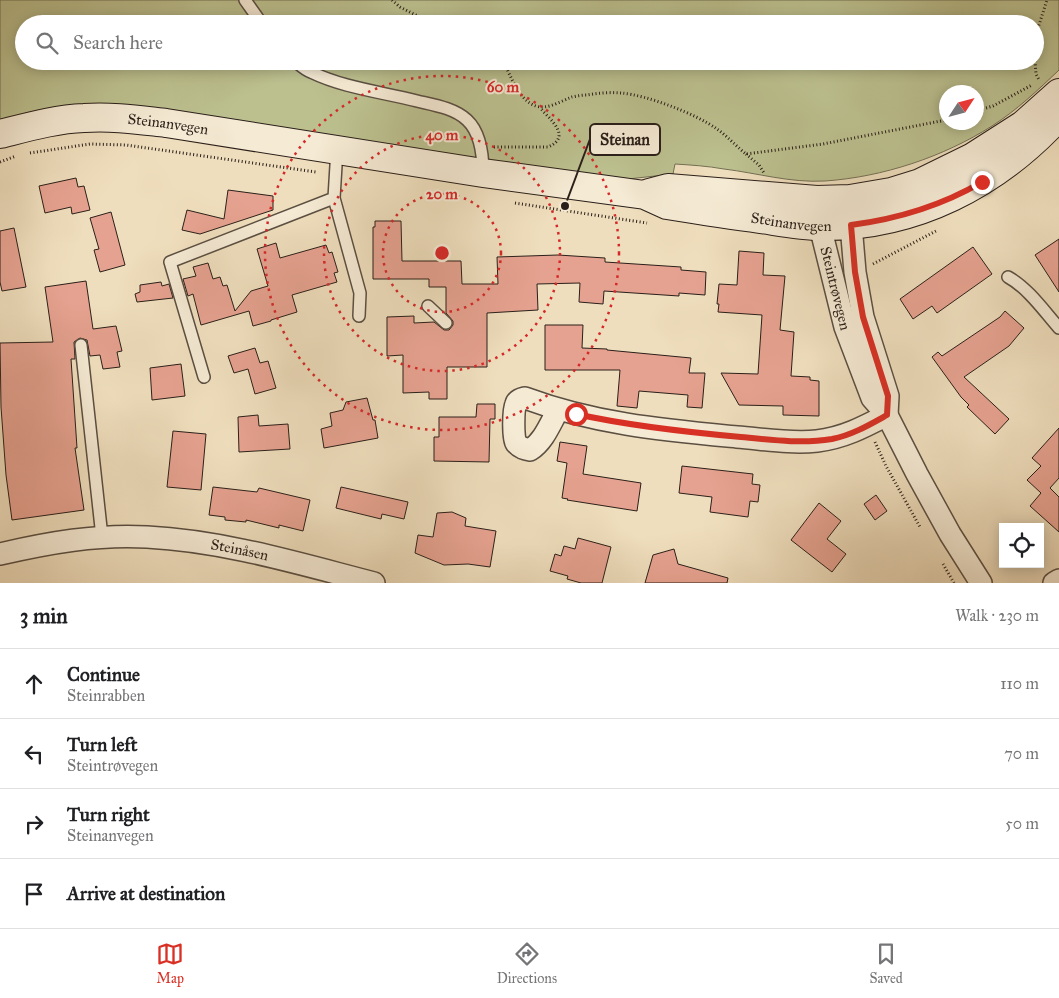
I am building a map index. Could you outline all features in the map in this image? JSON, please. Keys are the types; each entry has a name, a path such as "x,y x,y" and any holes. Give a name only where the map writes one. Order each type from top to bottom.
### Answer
{"main road":[{"name":"Steinanvegen","path":"645,194 668,188 834,200 891,192 920,183 946,171 1004,138 1023,125 1059,93"},
{"name":"Steinanvegen","path":"0,134 49,122 83,118 118,118 166,123 336,162 481,160 645,194 667,206 820,226 851,225 878,221 909,214 942,202 968,190 1017,158 1059,116"}],"street":[{"name":"Steintrøvegen","path":"887,415 888,396 863,317 855,272 851,225 834,200 820,226 843,318 860,369 872,398 887,415 950,534 981,583"},
{"path":"558,410 611,422 681,432 797,442 816,441 851,434 887,415"},
{"name":"Steinåsen","path":"0,554 31,547 102,538 146,537 218,545 258,553 374,583"},
{"path":"1054,583 1059,580"}],"lane":[{"path":"245,0 256,15"},
{"path":"307,70 345,84 438,106 455,112 467,120 476,132 481,160"},
{"path":"336,162 334,198 360,293 359,316"},
{"path":"204,377 170,262 334,198"},
{"path":"1008,277 1028,294 1059,328"},
{"path":"428,306 446,323"},
{"path":"81,345 102,538"}],"path":[{"path":"392,0 400,7 415,15"},
{"path":"1042,15 1047,0"},
{"path":"508,70 526,100 533,106 540,108 572,97 598,93 621,93 645,98 686,113 716,128 758,165 768,179"},
{"path":"984,109 993,106 1027,86 1040,84 1036,70"},
{"path":"481,160 556,144 560,134 556,126 540,108"},
{"path":"746,154 823,144 939,121"},
{"path":"0,162 23,154 90,144 126,145 336,162"},
{"path":"509,202 654,224"}],"green space":[{"path":"0,0 1059,0 1059,70 1027,100 992,126 933,156 912,164 869,175 825,181 799,181 711,167 675,164 673,174 628,179 83,113 0,136"}],"building":[{"path":"76,178 78,187 84,186 90,210 72,214 71,207 45,213 39,186"},
{"path":"228,190 273,196 273,210 200,234 182,230 187,210 224,219"},
{"path":"111,212 125,265 100,272 94,250 99,249 90,218"},
{"path":"375,221 401,221 402,261 461,261 462,284 498,284 497,257 558,255 605,258 605,262 681,267 681,270 706,272 705,295 679,293 679,296 604,291 603,304 579,302 580,283 537,284 538,310 487,313 487,367 447,367 447,399 429,399 429,392 403,393 403,355 387,356 387,317 414,316 414,323 434,322 444,330 449,330 453,325 453,321 446,313 446,287 429,287 429,279 373,279 373,227 375,227"},
{"path":"14,228 26,287 2,291 0,282 0,231"},
{"path":"1059,239 1059,292 1035,255"},
{"path":"276,243 280,258 326,245 329,253 332,252 338,272 334,273 337,282 292,295 297,312 271,321 253,326 249,311 201,325 193,294 188,296 183,279 196,276 193,267 208,263 213,279 220,277 223,286 227,285 235,311 251,291 268,286 257,249"},
{"path":"973,247 992,274 937,313 932,306 913,319 900,299"},
{"path":"739,251 764,253 763,275 785,276 780,330 794,332 791,376 810,377 810,380 819,381 819,416 783,415 783,406 739,405 721,373 758,374 762,315 718,312 719,284 737,285"},
{"path":"86,281 93,329 116,326 122,351 117,352 120,367 103,369 100,355 90,356 87,340 80,338 74,342 75,359 71,359 77,448 75,448 84,510 12,520 6,475 1,407 0,343 53,342 45,287"},
{"path":"161,282 162,286 169,284 173,298 137,302 135,294 140,292 140,285"},
{"path":"1005,311 1024,328 1009,346 964,377 1009,419 995,434 967,407 969,405 932,357 938,352 942,356 1000,317"},
{"path":"545,325 583,325 582,348 691,358 689,373 705,373 702,408 687,407 688,395 639,391 637,408 617,406 620,370 545,370"},
{"path":"255,348 260,363 268,361 276,388 255,394 248,369 234,373 228,356"},
{"path":"181,364 185,396 152,400 150,368"},
{"path":"367,398 373,420 375,420 378,438 324,448 321,429 332,426 330,413 343,410 346,402"},
{"path":"477,404 495,404 495,419 490,419 489,462 434,461 434,437 439,437 439,417 476,417"},
{"path":"258,415 259,426 288,424 290,449 239,452 238,417"},
{"path":"1059,428 1059,478 1050,488 1059,497 1059,532 1030,506 1041,493 1027,480 1041,466 1032,458"},
{"path":"173,431 206,434 201,490 167,487"},
{"path":"560,442 587,446 583,474 641,483 637,511 562,498 567,463 557,461"},
{"path":"682,466 753,474 752,484 760,485 758,502 750,501 748,517 710,512 712,497 679,493"},
{"path":"213,487 257,492 259,488 310,500 303,531 279,525 279,528 246,520 246,522 225,520 225,517 209,515"},
{"path":"341,487 408,502 404,519 382,514 381,519 336,508"},
{"path":"876,495 887,511 875,520 864,504"},
{"path":"819,503 841,521 827,539 846,554 832,572 791,540"},
{"path":"452,512 466,518 465,526 496,531 490,567 468,564 444,565 415,553 418,535 433,537 437,513"},
{"path":"578,538 611,547 602,583 581,583 567,579 568,576 550,571 555,554 561,556 564,546 575,549"},
{"path":"674,549 678,564 728,578 727,583 645,583 653,555"}],"place":[{"name":"Steinan","path":"565,206"}],"route":[{"path":"576,414 611,422 681,432 797,442 834,438 851,434 868,426 887,415 888,396 863,317 855,272 851,225 909,214 942,202 982,182"}]}
